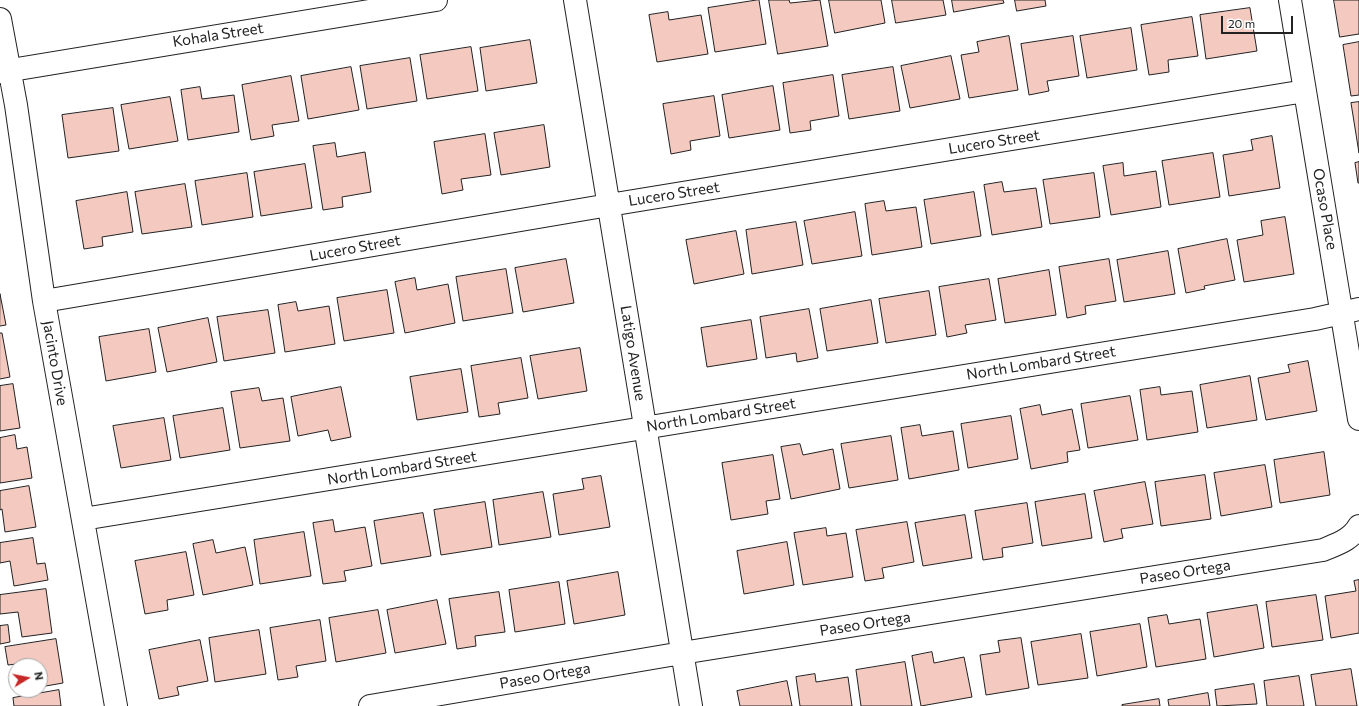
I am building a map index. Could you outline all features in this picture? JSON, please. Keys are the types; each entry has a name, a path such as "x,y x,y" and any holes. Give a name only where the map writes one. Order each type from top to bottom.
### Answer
{"street":[{"name":"Kohala Street","path":"5,70 436,0"},
{"name":"Latigo Avenue","path":"575,0 691,706"},
{"name":"Ocaso Place","path":"1290,0 1305,91 1351,310 1359,419"},
{"name":"Jacinto Drive","path":"0,19 5,70 16,105 44,301 116,706"},
{"name":"Lucero Street","path":"44,301 609,205 1305,91"},
{"name":"North Lombard Street","path":"83,519 1315,319 1351,310"},
{"name":"Paseo Ortega","path":"370,706 682,653 1323,550 1343,542 1357,529"}],"building":[{"path":"759,0 766,44 715,52 708,8"},
{"path":"769,0 789,0 790,3 820,0 828,46 778,54"},
{"path":"829,0 881,0 885,23 835,33"},
{"path":"892,0 943,0 946,15 896,23"},
{"path":"952,0 1003,0 1004,3 954,12"},
{"path":"1015,0 1045,0 1046,6 1017,11"},
{"path":"1334,0 1359,0 1359,34 1340,37"},
{"path":"1250,8 1257,51 1206,59 1200,15"},
{"path":"668,12 669,20 701,15 708,54 657,62 649,15"},
{"path":"1192,17 1198,56 1168,60 1169,72 1149,75 1141,25"},
{"path":"1131,28 1137,70 1087,78 1080,36"},
{"path":"1009,36 1018,90 969,98 961,55 979,52 977,42"},
{"path":"1073,36 1079,76 1047,81 1049,91 1029,95 1021,44"},
{"path":"530,40 537,83 486,91 480,48"},
{"path":"1359,42 1359,95 1351,96 1343,45"},
{"path":"471,47 478,91 427,99 420,55"},
{"path":"951,56 960,99 910,108 901,66"},
{"path":"410,58 417,101 367,109 360,66"},
{"path":"351,67 359,110 308,119 301,76"},
{"path":"893,67 900,111 849,119 842,75"},
{"path":"833,75 839,116 810,121 811,130 790,133 783,83"},
{"path":"291,76 299,121 272,125 274,136 251,140 242,85"},
{"path":"773,86 780,130 729,138 722,95"},
{"path":"200,87 202,99 234,95 239,132 188,140 181,90"},
{"path":"714,96 720,136 690,141 691,150 671,154 663,104"},
{"path":"170,97 178,141 129,149 121,105"},
{"path":"1359,102 1359,153 1351,103"},
{"path":"113,108 119,151 68,158 62,115"},
{"path":"544,125 550,167 501,175 494,133"},
{"path":"485,134 491,175 461,179 463,190 442,194 434,142"},
{"path":"1272,136 1280,188 1229,196 1223,155 1253,150 1251,140"},
{"path":"335,143 337,157 365,152 371,192 342,197 343,207 323,210 313,146"},
{"path":"1213,153 1220,197 1169,205 1162,161"},
{"path":"1359,162 1359,183 1358,183 1355,163"},
{"path":"1123,163 1124,176 1156,171 1161,207 1111,215 1103,166"},
{"path":"305,164 312,208 261,216 254,172"},
{"path":"247,173 253,217 202,225 195,181"},
{"path":"1094,173 1100,217 1050,224 1043,180"},
{"path":"1002,182 1004,192 1036,188 1042,227 992,235 984,185"},
{"path":"185,184 192,227 142,234 135,192"},
{"path":"127,192 133,232 102,237 103,246 84,249 76,201"},
{"path":"974,192 981,236 931,244 924,200"},
{"path":"884,201 886,211 916,207 922,247 872,255 865,204"},
{"path":"855,212 862,256 812,264 804,221"},
{"path":"1285,217 1294,274 1244,282 1237,240 1263,235 1261,221"},
{"path":"796,222 803,265 752,274 746,230"},
{"path":"736,231 744,274 694,284 686,240"},
{"path":"1227,239 1235,280 1204,286 1205,289 1186,293 1178,249"},
{"path":"1168,251 1175,294 1124,302 1117,260"},
{"path":"566,259 574,303 523,312 515,268"},
{"path":"1109,259 1116,301 1085,306 1086,314 1067,318 1059,267"},
{"path":"506,269 513,313 463,321 456,277"},
{"path":"1049,270 1056,315 1005,323 998,279"},
{"path":"415,278 417,290 448,284 455,323 405,333 395,282"},
{"path":"989,279 996,320 965,325 967,333 947,337 939,287"},
{"path":"387,290 394,333 344,341 337,298"},
{"path":"929,291 936,335 886,343 879,299"},
{"path":"0,294 6,325 0,326"},
{"path":"871,300 878,343 827,351 820,309"},
{"path":"296,302 298,311 329,306 335,344 285,352 278,305"},
{"path":"809,309 818,358 797,362 796,353 766,358 760,317"},
{"path":"268,310 275,353 224,361 217,317"},
{"path":"208,318 217,362 167,372 158,328"},
{"path":"751,320 757,359 707,367 701,328"},
{"path":"149,329 156,372 106,381 99,337"},
{"path":"0,333 2,333 10,377 0,379"},
{"path":"580,348 587,391 538,399 530,356"},
{"path":"521,358 528,398 498,403 500,414 479,417 471,366"},
{"path":"1308,361 1317,411 1266,420 1258,378 1290,372 1288,365"},
{"path":"461,369 468,412 417,420 410,377"},
{"path":"1250,376 1257,420 1207,428 1200,385"},
{"path":"13,384 20,428 0,431 0,386"},
{"path":"341,387 351,437 331,441 328,430 298,436 291,397"},
{"path":"1160,387 1161,395 1192,391 1198,432 1147,440 1140,390"},
{"path":"259,388 262,401 283,398 290,441 240,448 231,392"},
{"path":"1130,396 1138,440 1088,448 1081,404"},
{"path":"1040,405 1042,415 1072,409 1080,450 1067,452 1068,462 1031,469 1020,409"},
{"path":"223,408 230,450 180,458 173,416"},
{"path":"1011,416 1018,459 968,468 961,424"},
{"path":"164,418 171,460 121,468 113,426"},
{"path":"920,425 922,436 953,431 959,470 909,479 901,428"},
{"path":"15,435 17,449 27,447 32,478 0,483 0,438"},
{"path":"891,436 898,480 849,488 841,444"},
{"path":"800,444 803,455 833,449 840,489 791,499 781,447"},
{"path":"1324,452 1330,495 1280,503 1274,460"},
{"path":"773,455 780,499 766,501 768,514 731,520 722,463"},
{"path":"1265,465 1272,507 1221,516 1214,473"},
{"path":"1205,475 1211,519 1161,526 1155,482"},
{"path":"601,476 610,527 559,535 553,494 584,489 582,479"},
{"path":"1145,482 1153,524 1121,529 1123,538 1104,542 1094,491"},
{"path":"29,486 36,527 5,532 2,509 0,510 0,491"},
{"path":"543,492 551,537 499,545 493,500"},
{"path":"1085,494 1092,538 1042,546 1035,502"},
{"path":"485,502 492,547 441,555 434,510"},
{"path":"1027,503 1033,543 1002,548 1003,557 983,560 975,511"},
{"path":"423,513 431,556 381,564 374,521"},
{"path":"965,515 972,558 923,566 915,523"},
{"path":"333,520 335,532 365,527 372,566 344,571 346,581 323,584 313,523"},
{"path":"907,522 914,562 882,568 884,578 865,581 856,530"},
{"path":"826,528 827,536 846,533 853,577 803,585 794,533"},
{"path":"304,532 311,576 260,584 254,540"},
{"path":"33,538 37,564 45,563 48,580 14,586 10,561 0,563 0,543"},
{"path":"213,540 216,553 245,547 253,585 203,595 193,544"},
{"path":"787,542 794,585 744,594 737,551"},
{"path":"186,552 194,595 167,600 168,610 145,614 135,561"},
{"path":"618,572 625,615 574,624 567,581"},
{"path":"1359,580 1359,633 1331,638 1325,596 1356,591 1354,581"},
{"path":"559,582 565,624 515,632 509,590"},
{"path":"46,589 52,633 22,637 18,612 0,614 0,595"},
{"path":"499,592 505,632 475,636 476,646 457,649 449,599"},
{"path":"1316,595 1323,640 1272,647 1266,602"},
{"path":"437,600 446,644 395,653 387,610"},
{"path":"1257,605 1264,648 1214,657 1207,613"},
{"path":"378,610 386,653 336,662 329,618"},
{"path":"1167,615 1169,624 1200,619 1206,659 1156,667 1148,618"},
{"path":"320,620 326,661 296,666 298,677 278,680 270,628"},
{"path":"1140,624 1147,667 1097,676 1090,632"},
{"path":"8,625 10,642 0,644 0,626"},
{"path":"259,630 266,674 215,682 209,638"},
{"path":"1081,634 1088,678 1038,685 1031,642"},
{"path":"1021,638 1029,688 986,695 980,655 1000,652 998,641"},
{"path":"56,639 63,683 48,686 48,658 8,658 8,665 5,647"},
{"path":"200,640 208,681 177,687 179,695 159,699 149,650"},
{"path":"932,652 934,663 964,657 972,697 921,706 912,656"},
{"path":"905,662 912,706 861,706 856,670"},
{"path":"1351,669 1357,706 1316,706 1311,675"},
{"path":"815,674 816,682 848,677 852,706 800,706 796,677"},
{"path":"1299,676 1304,706 1267,706 1264,681"},
{"path":"787,681 792,706 740,706 737,691"},
{"path":"1254,684 1257,704 1217,706 1215,690"},
{"path":"59,690 61,706 14,706 13,698 48,698 48,692"},
{"path":"1208,693 1210,706 1169,706 1168,700"},
{"path":"1159,699 1160,706 1122,706 1122,705"}]}
